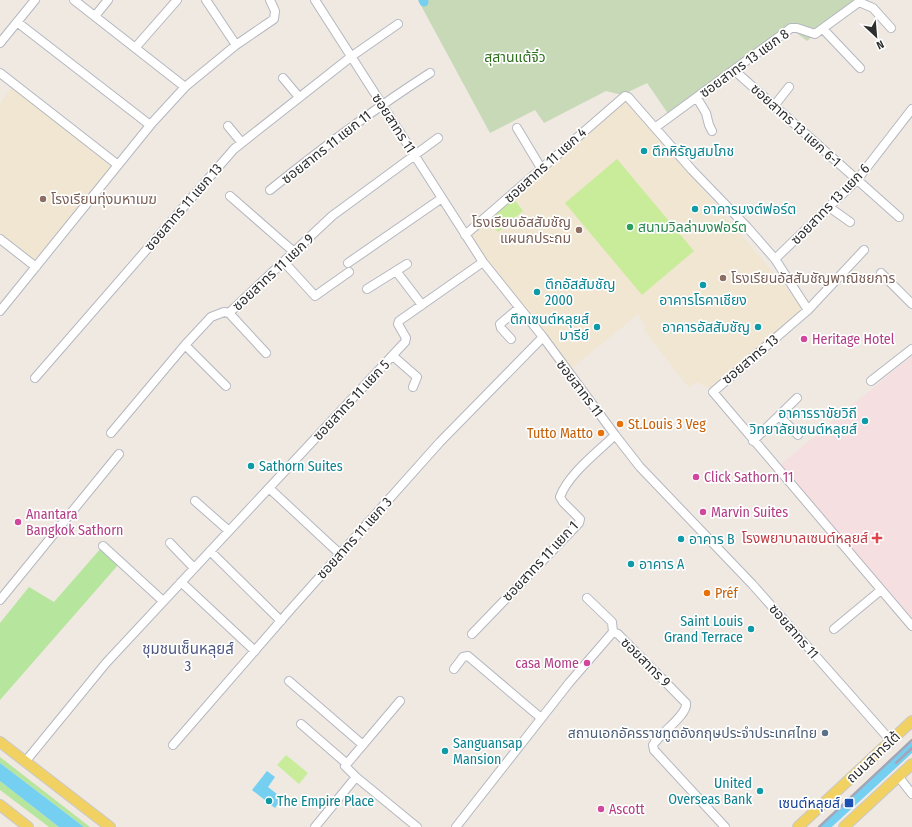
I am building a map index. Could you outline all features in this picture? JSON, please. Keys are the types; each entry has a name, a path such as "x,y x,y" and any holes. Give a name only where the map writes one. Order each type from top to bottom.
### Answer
{"main road":[{"name":"ถนนสาทรใต้","path":"798,827 912,721"},
{"path":"0,742 110,827"},
{"path":"844,827 912,764"},
{"path":"0,806 28,827"}],"street":[{"path":"0,43 36,0"},
{"path":"74,0 185,87"},
{"path":"95,16 108,0"},
{"path":"135,48 177,0"},
{"path":"206,0 236,45"},
{"path":"1,307 36,267 150,125 185,87 236,45 274,19 275,11 270,0"},
{"name":"ซอยสาทร 11","path":"316,0 483,262 543,337 615,435 640,467 752,584 890,741"},
{"path":"860,68 823,29 859,2 873,8 891,28"},
{"path":"17,22 150,125"},
{"name":"ซอยสาทร 11 แยก 13","path":"35,378 208,178 242,143 352,56 398,24"},
{"name":"ซอยสาทร 13 แยก 8","path":"656,127 735,71 792,28 797,28 815,34 823,29"},
{"name":"ซอยสาทร 13 แยก 6-1","path":"735,71 856,180 900,217"},
{"path":"0,73 118,165"},
{"name":"ซอยสาทร 11 แยก 11","path":"270,190 382,104 430,73"},
{"path":"283,78 299,97"},
{"path":"774,106 789,87"},
{"name":"ซอยสาทร 11 แยก 4","path":"466,235 625,96 628,97 656,127"},
{"path":"697,98 706,113 709,126 712,131"},
{"name":"ซอยสาทร 13 แยก 6","path":"775,259 856,180 912,109"},
{"path":"228,126 242,143"},
{"path":"656,127 692,170 747,227 775,259 808,310 864,250"},
{"path":"517,128 541,168"},
{"name":"ซอยสาทร 11 แยก 9","path":"111,433 184,345 211,317 224,312 229,313 337,212 438,138"},
{"path":"230,196 294,252"},
{"path":"348,263 442,198"},
{"path":"829,207 850,222"},
{"path":"0,239 36,267"},
{"path":"284,262 315,296 349,272"},
{"name":"ซอยสาทร 11 แยก 5","path":"25,762 94,676 393,356 406,340 398,326 399,321 483,262"},
{"path":"367,289 407,264"},
{"path":"396,271 422,305"},
{"path":"881,273 912,304"},
{"path":"511,339 500,325 519,308"},
{"name":"ซอยสาทร 13","path":"808,310 713,391 753,441 912,626"},
{"path":"229,313 266,353"},
{"name":"ซอยสาทร 11 แยก 3","path":"174,745 281,621 440,442 543,337"},
{"path":"184,345 226,386"},
{"path":"871,380 912,349"},
{"path":"393,356 416,377 413,386"},
{"path":"753,441 797,398"},
{"path":"779,416 798,435"},
{"name":"ซอยสาทร 11 แยก 1","path":"472,634 579,523 580,519 560,497 562,491 575,474 615,435"},
{"path":"0,600 119,454"},
{"path":"269,488 340,554"},
{"path":"195,500 228,531"},
{"path":"170,543 194,568"},
{"path":"102,546 163,601"},
{"path":"210,551 281,621"},
{"path":"181,582 256,651"},
{"path":"834,630 881,590"},
{"path":"587,598 612,622 613,632"},
{"name":"ซอยสาทร 9","path":"456,827 541,718 613,632 618,634 686,703 685,711 657,739 653,745 654,750 725,827"},
{"path":"454,669 463,657 468,656 541,718"},
{"path":"289,680 363,745"},
{"path":"346,763 400,702"},
{"path":"301,724 346,763 346,767 356,778 417,827"},
{"path":"898,776 912,794"},
{"path":"316,827 356,778"}],"shaded area":[{"name":"โรงเรียนทุ่งมหาเมฆ","path":"12,87 113,165 36,261 0,233 0,104"},
{"name":"โรงเรียนอัสสัมชัญ แผนกประถม","path":"627,100 804,309 712,389 696,382 689,388 643,329 646,326 638,314 572,368 469,236"},
{"name":"โรงพยาบาลเซนต์หลุยส์","path":"912,356 912,618 779,466"}],"green space":[{"name":"สุสานแต้จิ๋ว","path":"418,0 856,0 807,41 789,27 669,115 647,83 622,95 606,91 544,123 535,110 490,133"},
{"name":"สนามวิลล่ามงฟอร์ต","path":"617,159 694,251 642,295 565,203"},
{"path":"514,199 523,211 498,232 488,220"},
{"path":"102,547 118,565 0,700 0,623 29,587 54,602"},
{"path":"286,755 308,773 299,784 277,765"},
{"path":"0,757 90,827 84,827 0,763"},
{"path":"0,781 59,827 49,827 0,790"}],"water":[{"path":"0,763 84,827 59,827 0,781"},
{"path":"267,771 275,777 268,787 282,798 275,808 252,790"}],"waterway":[{"path":"825,827 912,747"}],"railway":[{"path":"819,827 912,740"},
{"path":"896,763 912,748"}],"place":[{"name":"ตึกหิรัญสมโภช","path":"644,151"},
{"name":"โรงเรียนทุ่งมหาเมฆ","path":"43,199"},
{"name":"อาคารมงต์ฟอร์ต","path":"695,209"},
{"name":"สนามวิลล่ามงฟอร์ต","path":"630,227"},
{"name":"โรงเรียนอัสสัมชัญ แผนกประถม","path":"579,230"},
{"name":"โรงเรียนอัสสัมชัญพาณิชยการ","path":"723,278"},
{"name":"อาคารโรคาเชียง","path":"703,285"},
{"name":"ตึกอัสสัมชัญ 2000","path":"537,292"},
{"name":"ตึกเซนต์หลุยส์ มารีย์","path":"597,327"},
{"name":"อาคารอัสสัมชัญ","path":"758,327"},
{"name":"Heritage Hotel","path":"804,339"},
{"name":"อาคารราขัยวิถี วิทยาลัยเซนต์หลุยส์","path":"865,421"},
{"name":"St.Louis 3 Veg","path":"620,424"},
{"name":"Tutto Matto","path":"601,433"},
{"name":"Sathorn Suites","path":"251,466"},
{"name":"Click Sathorn 11","path":"696,477"},
{"name":"Marvin Suites","path":"703,512"},
{"name":"Anantara Bangkok Sathorn","path":"18,522"},
{"name":"โรงพยาบาลเซนต์หลุยส์","path":"877,538"},
{"name":"อาคาร B","path":"681,539"},
{"name":"อาคาร A","path":"631,564"},
{"name":"Préf","path":"707,593"},
{"name":"Saint Louis Grand Terrace","path":"751,629"},
{"name":"casa Mome","path":"587,663"},
{"name":"สถานเอกอัครราชทูตอังกฤษประจำประเทศไทย","path":"825,733"},
{"name":"Sanguansap Mansion","path":"445,751"},
{"name":"United Overseas Bank","path":"760,791"},
{"name":"The Empire Place","path":"269,801"},
{"name":"เซนต์หลุยส์","path":"849,803"},
{"name":"Ascott","path":"601,809"}],"district":[{"name":"ชุมชนเซ็นหลุยส์ 3","path":"188,658"}]}
